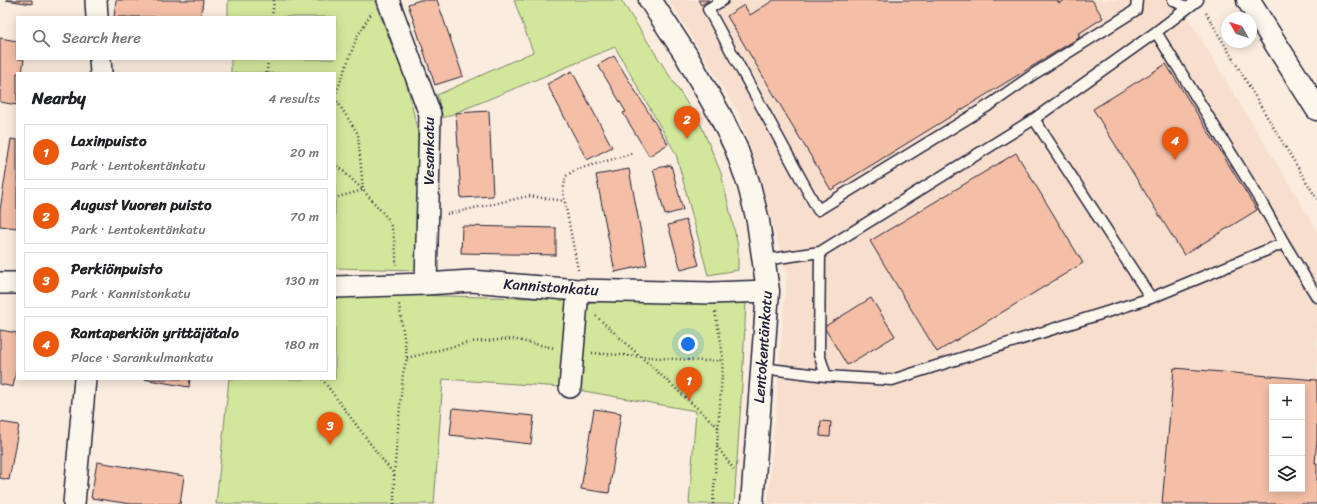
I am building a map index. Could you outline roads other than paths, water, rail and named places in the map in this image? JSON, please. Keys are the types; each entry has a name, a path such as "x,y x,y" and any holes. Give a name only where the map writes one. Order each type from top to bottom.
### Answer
{"street":[{"path":"96,0 98,16"},
{"name":"Lentokentänkatu","path":"650,0 686,56 720,115 736,148 749,186 758,221 768,291 752,504"},
{"path":"1248,0 1317,109"},
{"name":"Vesankatu","path":"382,3 430,114 426,284"},
{"path":"100,60 101,72"},
{"name":"Kannistonkatu","path":"336,287 471,281 579,294 768,291"},
{"path":"0,283 16,283"},
{"path":"570,387 579,294"},
{"path":"74,504 85,380"}],"lane":[{"path":"723,0 708,9 818,210 991,104 1034,74 1136,10 1137,0"},
{"path":"1173,0 1187,8"},
{"path":"764,260 820,252 1034,119 1156,32 1187,8 1200,3"},
{"path":"1156,32 1260,200 1317,297"},
{"path":"1034,119 1151,298"},
{"path":"762,368 826,376 892,380 1151,298 1284,243"},
{"path":"820,252 819,354 826,376"}],"place":[{"name":"August Vuoren puisto","path":"687,139"},
{"name":"Rantaperkiön yrittäjätalo","path":"1175,160"},
{"name":"Laxinpuisto","path":"689,400"},
{"name":"Perkiönpuisto","path":"330,445"}]}
